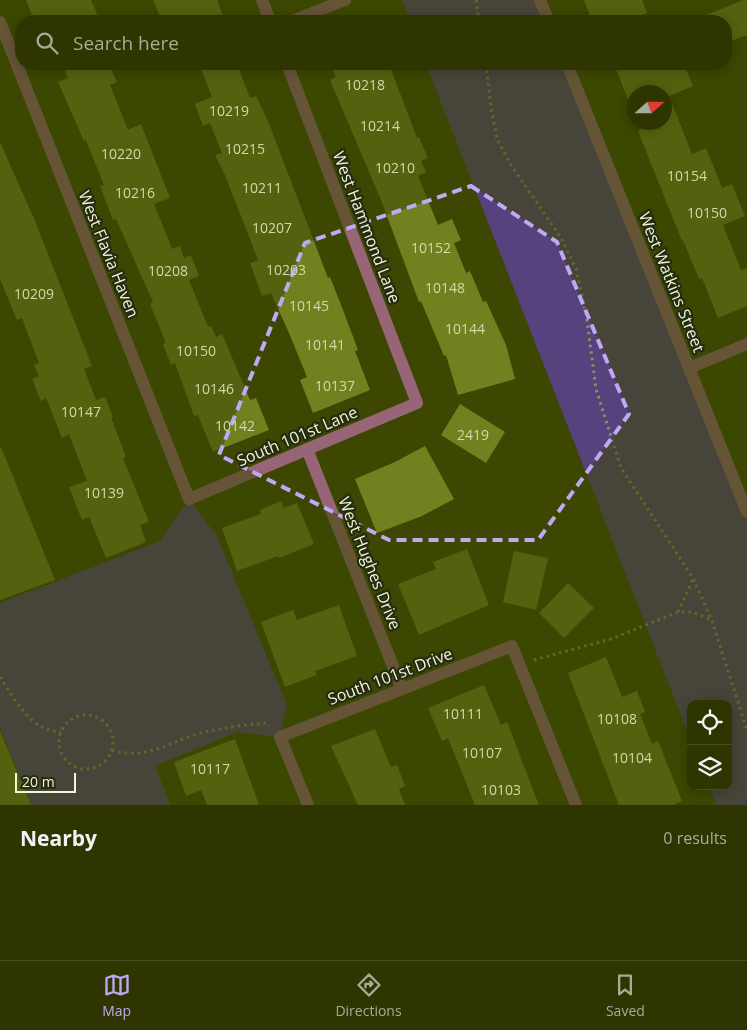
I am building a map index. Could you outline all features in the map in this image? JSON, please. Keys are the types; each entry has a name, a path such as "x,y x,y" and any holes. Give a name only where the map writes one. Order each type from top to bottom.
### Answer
{"street":[{"path":"262,0 268,15"},
{"path":"307,15 345,0"},
{"path":"540,0 546,15"},
{"name":"West Flavia Haven","path":"0,22 15,60"},
{"name":"West Flavia Haven","path":"19,70 189,499"},
{"name":"West Hammond Lane","path":"289,70 417,403"},
{"name":"West Watkins Street","path":"569,70 747,512"},
{"path":"689,368 747,344"},
{"name":"South 101st Lane","path":"189,499 417,403"},
{"name":"West Hughes Drive","path":"307,449 402,688"},
{"name":"South 101st Drive","path":"280,737 512,646 519,664"},
{"path":"519,664 576,805"},
{"path":"280,737 308,805"}],"path":[{"path":"476,0 478,15"},
{"path":"487,70 497,138 511,164 561,238 576,269 586,313 596,389 621,468 693,578 712,620 747,730"},
{"path":"678,612 693,578"},
{"path":"519,664 611,639 678,612 693,612 712,620"},
{"path":"0,677 37,726 61,732"},
{"path":"77,716 96,716 110,729 113,738 112,750 106,761 98,766 82,769 74,766 62,754 59,746 61,732 69,721 77,716"},
{"path":"112,750 138,755 195,735 233,725 267,723 280,737"}],"highlighted area":[{"path":"471,186 557,242 629,414 538,540 389,540 219,455 305,243"}],"shaded area":[{"path":"402,0 540,0 546,15 408,15"},
{"path":"428,70 569,70 747,512 747,805 716,805 710,790 732,790 732,700 687,700 687,731"},
{"path":"189,499 217,536 287,705 280,737 237,732 155,766 170,804 168,805 31,805 0,728 0,603 160,541"}],"building":[{"path":"26,0 91,0 97,15 32,15"},
{"path":"153,0 217,0 223,15 159,15"},
{"path":"584,0 642,0 647,13 642,15 590,15"},
{"path":"747,0 747,35 732,41 732,15 707,15"},
{"path":"65,70 112,70 117,82 110,85 128,130 141,124 170,198 154,204 172,249 180,246 184,258 191,255 199,276 189,280 208,327 211,326 216,337 222,334 250,400 256,398 269,430 213,452 198,415 194,416 175,363 171,365 163,344 166,343 150,304 153,302 116,219 113,220 100,186 104,185 86,140 84,141 58,82 68,78"},
{"path":"201,70 239,70 250,98 256,96 268,121 328,278 330,277 343,310 358,350 355,351 370,390 313,413 300,380 307,377 289,333 271,293 262,296 250,263 258,260 225,175 215,155 222,153 210,123 203,126 195,104 212,97"},
{"path":"333,70 391,70 417,138 419,137 428,158 421,161 426,172 418,176 438,225 452,219 461,240 454,243 466,273 470,271 483,302 486,301 506,345 515,379 458,395 446,355 444,356 421,301 419,302 381,200 330,80 336,77"},
{"path":"616,70 686,70 693,86 672,95 672,85 627,85 627,97"},
{"path":"672,104 692,154 706,148 722,188 732,184 745,216 723,225 741,270 747,268 747,306 718,318 702,278 699,279 682,241 638,131 672,130"},
{"path":"0,142 35,221 92,366 84,369 96,400 105,397 113,417 111,417 126,457 123,458 149,522 140,525 146,542 106,558 89,517 82,520 69,487 87,481 69,434 62,438 46,398 41,401 32,379 39,376 34,365 39,363 22,318 17,320 0,279"},
{"path":"460,404 505,432 486,463 441,435"},
{"path":"425,446 454,499 422,516 377,533 355,479 395,462"},
{"path":"0,448 55,580 0,600"},
{"path":"281,501 284,508 297,503 314,544 279,558 278,556 237,571 222,528 261,514 260,510"},
{"path":"467,549 489,605 419,635 398,584 436,569 433,562"},
{"path":"514,551 548,558 536,610 503,602"},
{"path":"568,583 594,608 564,638 539,613"},
{"path":"339,605 357,656 315,671 317,675 285,687 261,622 293,610 297,620"},
{"path":"606,657 622,697 637,691 645,712 640,714 652,744 658,741 682,801 673,805 619,805 568,673"},
{"path":"484,685 501,725 507,722 539,805 475,805 448,738 442,741 428,708"},
{"path":"375,729 391,767 397,765 405,786 399,789 405,805 358,805 331,746"},
{"path":"0,731 31,805 0,805"},
{"path":"235,739 259,805 207,805 201,790 186,796 174,762"}]}
